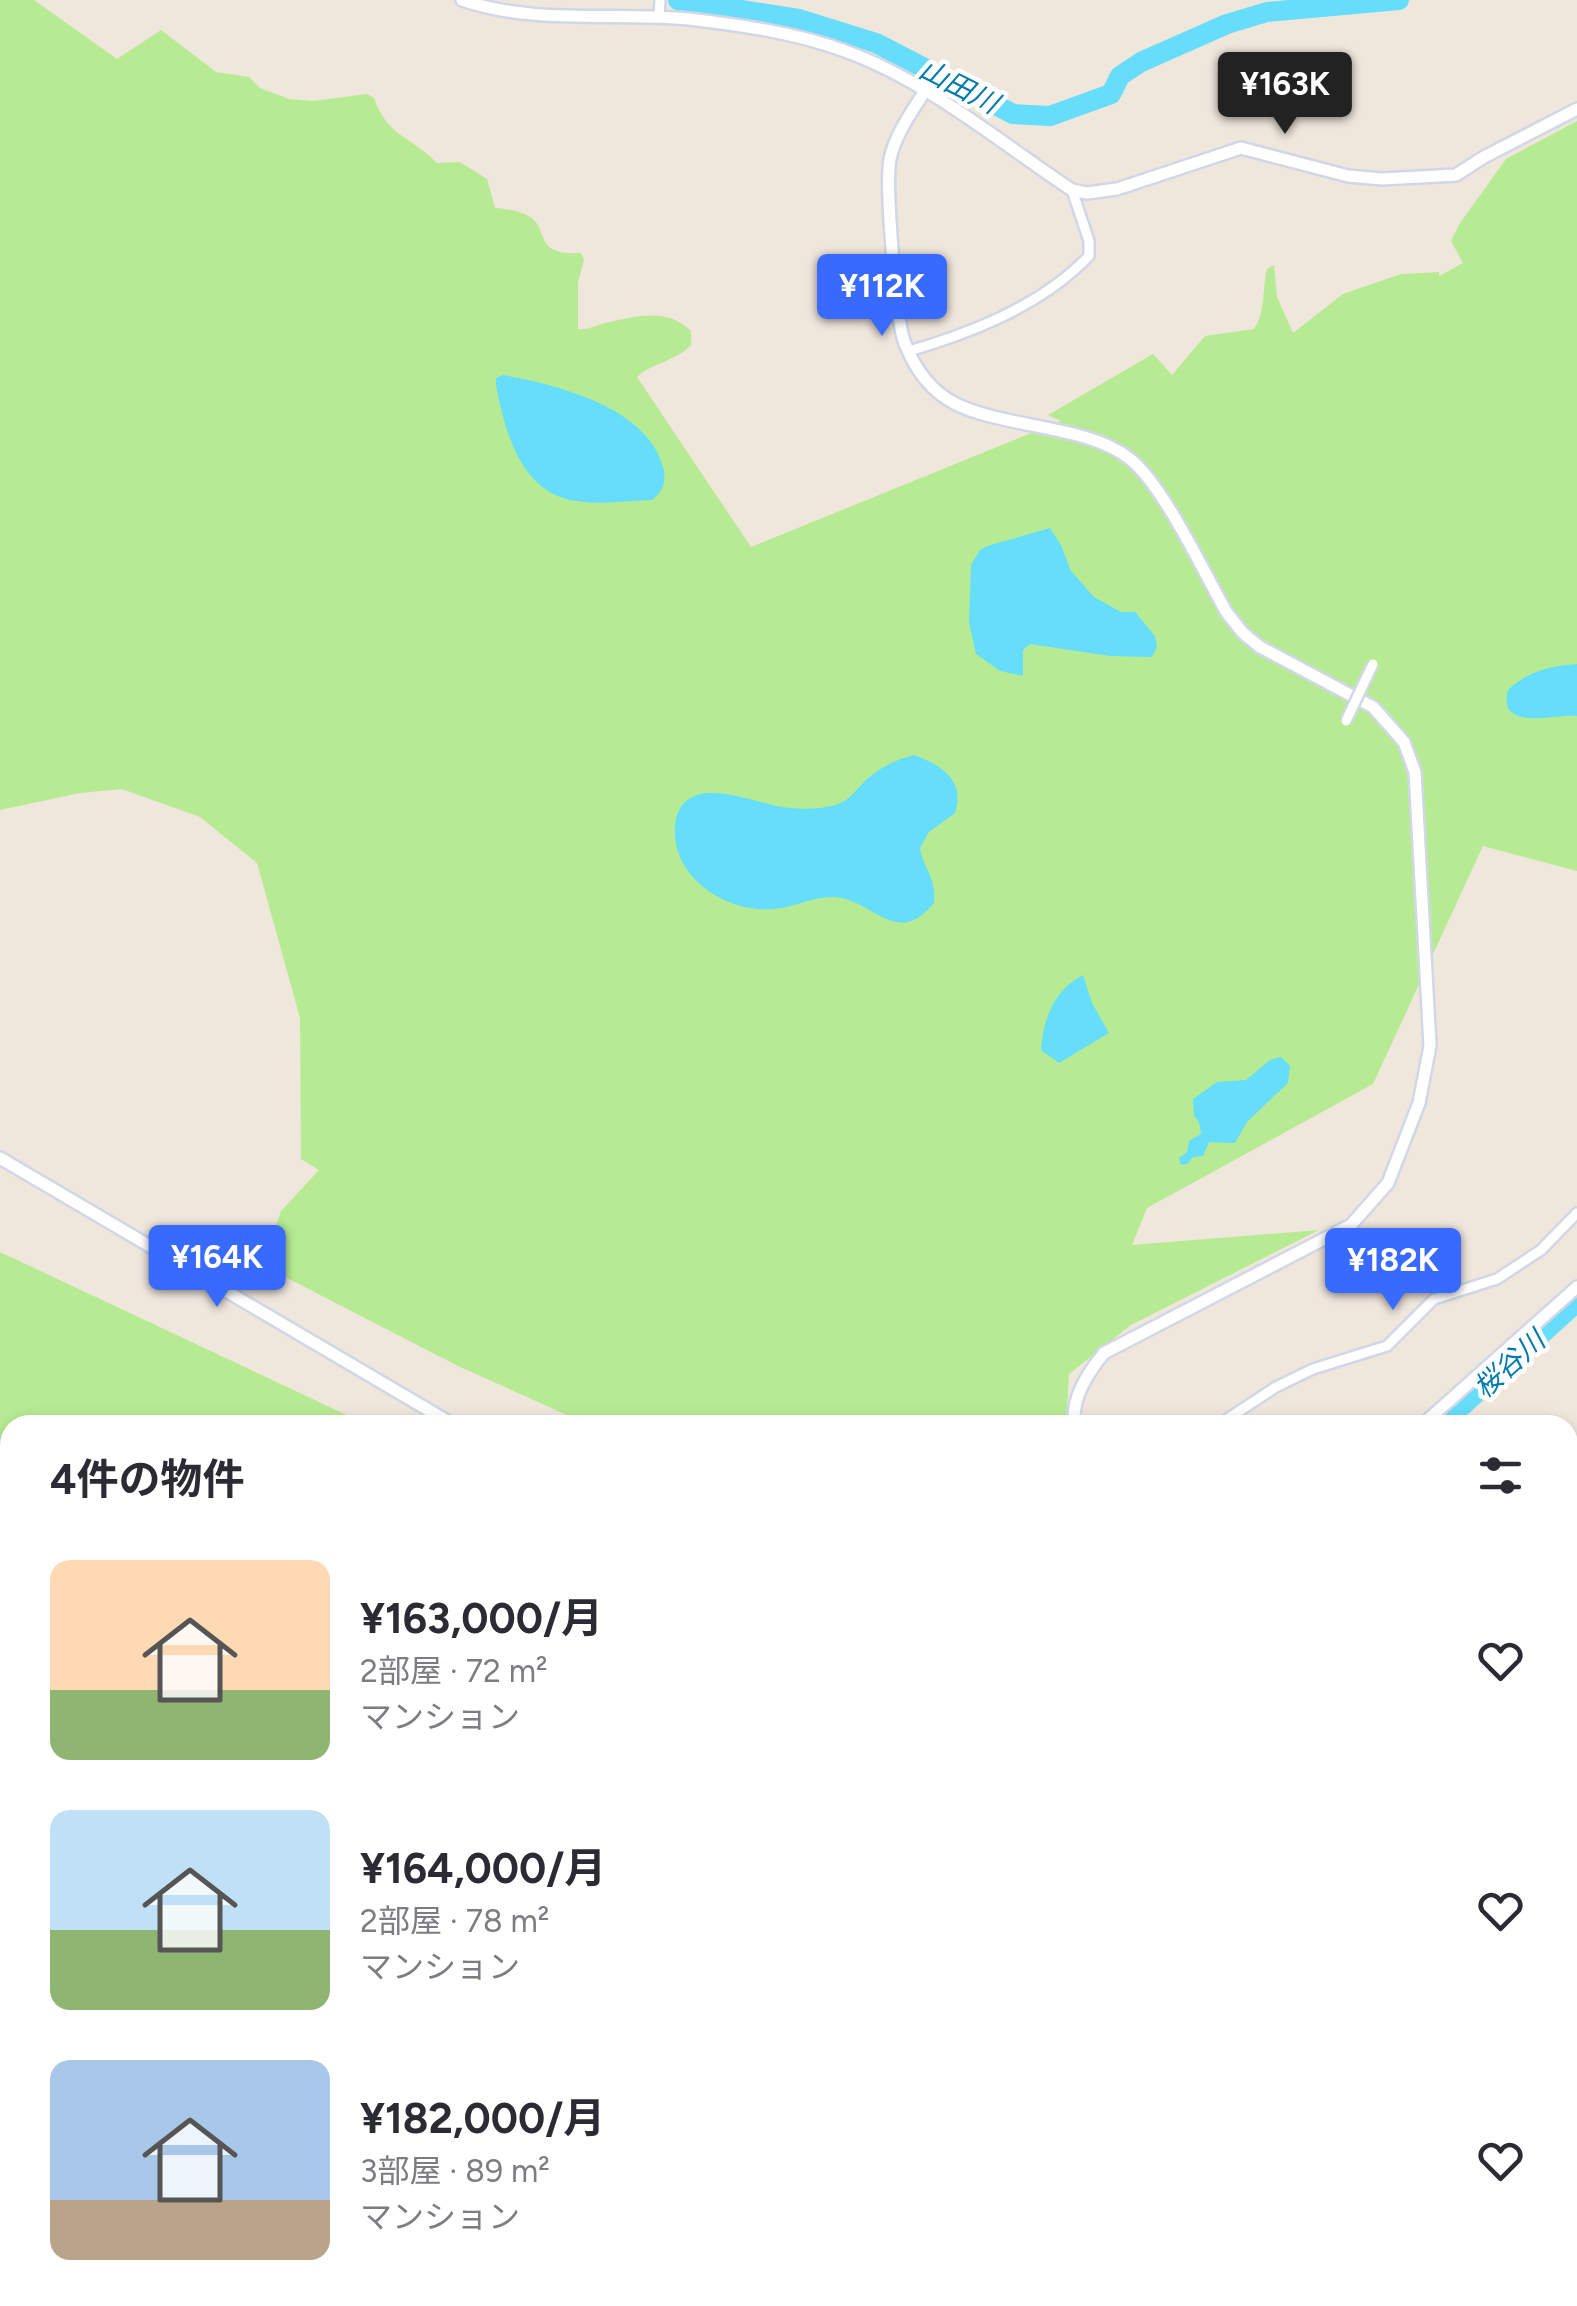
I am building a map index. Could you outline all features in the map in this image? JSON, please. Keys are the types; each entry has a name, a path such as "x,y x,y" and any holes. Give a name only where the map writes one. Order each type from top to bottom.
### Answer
{"street":[{"path":"462,0 518,14 659,16 756,30 845,50 925,91 1072,190 1087,193 1117,189 1241,148 1348,176 1456,176 1484,156 1577,109"},
{"path":"659,16 660,0"},
{"path":"925,91 890,159 903,338 918,371 933,389 958,405 1106,445 1130,458 1148,478 1243,633 1260,647 1373,707 1404,742 1414,772 1430,1046 1419,1103 1388,1182 1351,1225 1104,1353 1086,1374 1074,1415"},
{"path":"909,350 997,318 1070,276 1089,256 1089,241 1072,190"},
{"path":"1346,721 1373,664"},
{"path":"0,1158 437,1415"},
{"path":"1233,1415 1313,1368 1386,1346 1434,1299 1452,1290 1497,1279 1541,1250 1577,1213"},
{"path":"1433,1415 1577,1287"}],"green space":[{"path":"0,0 34,0 117,59 161,30 216,72 249,77 260,88 289,99 313,101 367,94 374,98 393,128 437,163 460,162 487,179 495,208 527,215 557,251 581,253 584,260 578,282 578,329 660,316 691,331 691,345 637,377 751,547 1061,421 1048,415 1153,354 1172,375 1205,336 1254,329 1262,308 1267,269 1274,265 1277,297 1293,333 1343,294 1401,274 1439,272 1439,276 1463,263 1451,241 1506,159 1577,121 1577,871 1483,846 1373,1084 1147,1208 1132,1245 1319,1230 1131,1325 1069,1374 1067,1415 567,1415 456,1365 262,1265 281,1211 319,1170 301,1159 300,1018 257,863 200,817 122,789 80,793 0,810"},
{"path":"0,1252 347,1415 0,1415"}],"water":[{"path":"503,375 573,392 619,414 639,429 654,446 663,467 664,481 659,493 652,500 598,503 566,499 550,492 525,468 509,436 496,385 496,378"},
{"path":"1050,528 1071,571 1094,597 1121,612 1135,612 1155,636 1157,647 1152,657 1110,656 1030,644 1023,650 1023,676 1000,671 976,654 969,622 971,565 987,546"},
{"path":"1577,664 1577,716 1530,718 1511,712 1508,690 1523,678"},
{"path":"914,755 949,775 958,801 955,813 929,832 920,848 933,886 934,903 908,922 884,918 847,899 833,897 773,909 737,905 705,888 682,861 675,826 680,809 689,799 717,793 792,808 831,806 846,800 883,768"},
{"path":"1083,975 1092,1003 1109,1033 1059,1063 1041,1050 1044,1027 1057,997"},
{"path":"1281,1057 1290,1066 1288,1083 1247,1122 1235,1143 1209,1142 1203,1156 1181,1165 1179,1158 1187,1152 1189,1141 1201,1134 1193,1099 1217,1082 1246,1080 1270,1060"}],"waterway":[{"name":"山田川","path":"678,0 799,19 876,43 1013,114 1050,116 1111,94 1120,76 1141,62 1227,24 1267,12 1399,0"},
{"name":"桜谷川","path":"1452,1415 1577,1302"}]}
